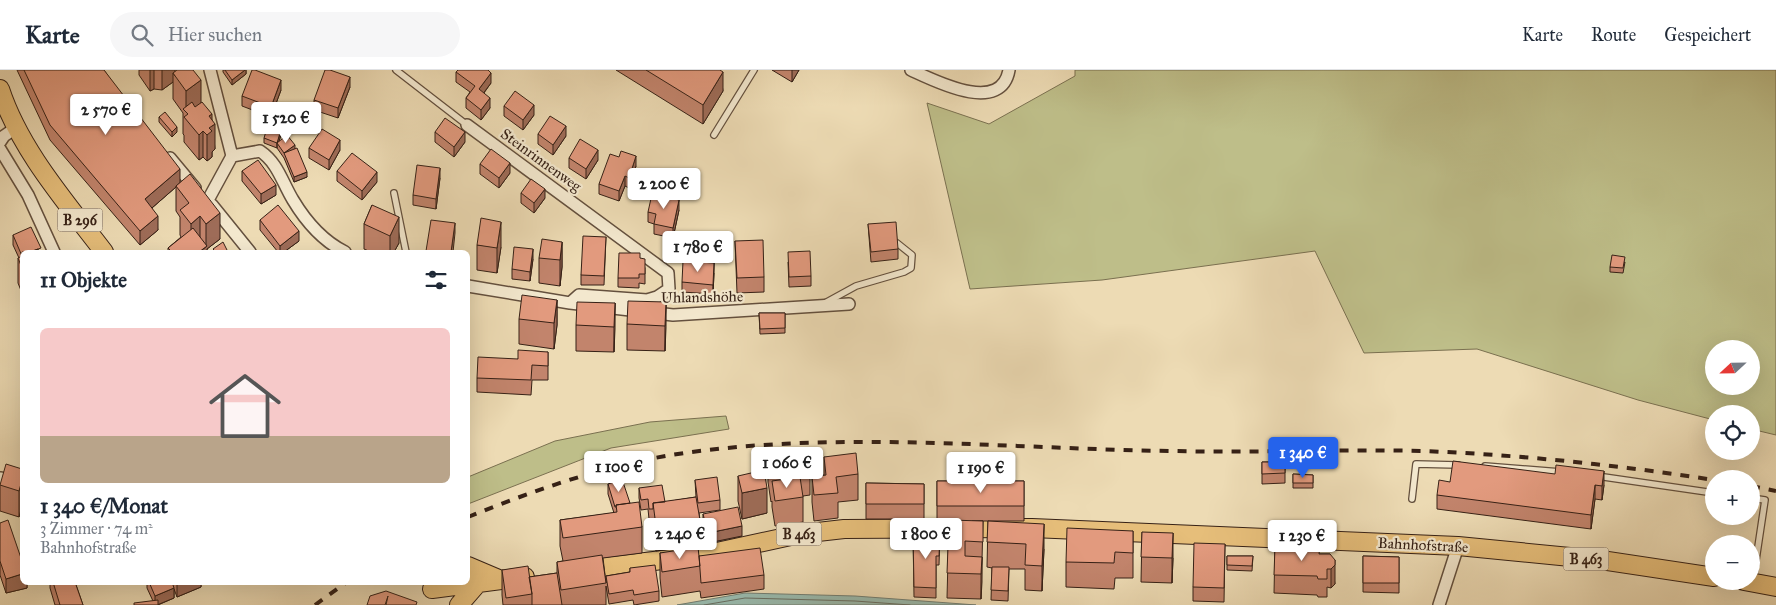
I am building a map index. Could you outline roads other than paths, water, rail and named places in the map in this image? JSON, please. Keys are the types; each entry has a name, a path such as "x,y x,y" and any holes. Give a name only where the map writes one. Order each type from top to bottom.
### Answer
{"main road":[{"name":"B 296","path":"0,89 17,127 45,172 103,250"},
{"name":"Bahnhofstraße","path":"470,585 703,555 800,534 844,529 1051,528 1458,546 1601,560 1705,576"},
{"path":"470,567 501,580"},
{"path":"459,605 478,583"},
{"path":"1760,584 1776,587"},
{"name":"Bahnhofstraße","path":"432,592 468,585"}],"street":[{"path":"208,200 232,156 210,70"},
{"path":"911,70 957,90 979,92 993,91 1000,87 1005,83 1009,70"},
{"name":"Steinrinnenweg","path":"467,125 668,273 669,288 657,297 647,300 579,295 570,303"},
{"path":"0,142 4,136 17,127"},
{"path":"0,149 28,195 53,250"},
{"path":"164,151 196,190 208,200 248,250"},
{"path":"232,156 260,151 271,158 292,199 313,227 342,250"},
{"name":"Uhlandshöhe","path":"470,286 570,303 673,315 731,313 849,304"},
{"path":"0,478 20,482"},
{"path":"1439,605 1458,546"}],"lane":[{"name":"Steinrinnenweg","path":"396,70 467,125"},
{"path":"714,135 754,70"},
{"path":"394,194 406,250"},
{"path":"821,305 856,286 904,272 911,268 912,255 897,242"},
{"path":"1412,499 1416,464 1463,465"},
{"path":"1473,465 1570,473"},
{"path":"1589,476 1705,492"},
{"path":"1760,499 1765,500 1760,524"}],"water":[{"path":"745,593 855,596 976,605 677,605"}],"railway":[{"path":"470,516 550,486 634,462 692,452 812,443 932,443 1112,450 1424,451 1569,461 1705,479"},
{"path":"1760,488 1776,491"},
{"path":"315,605 343,585"}]}
